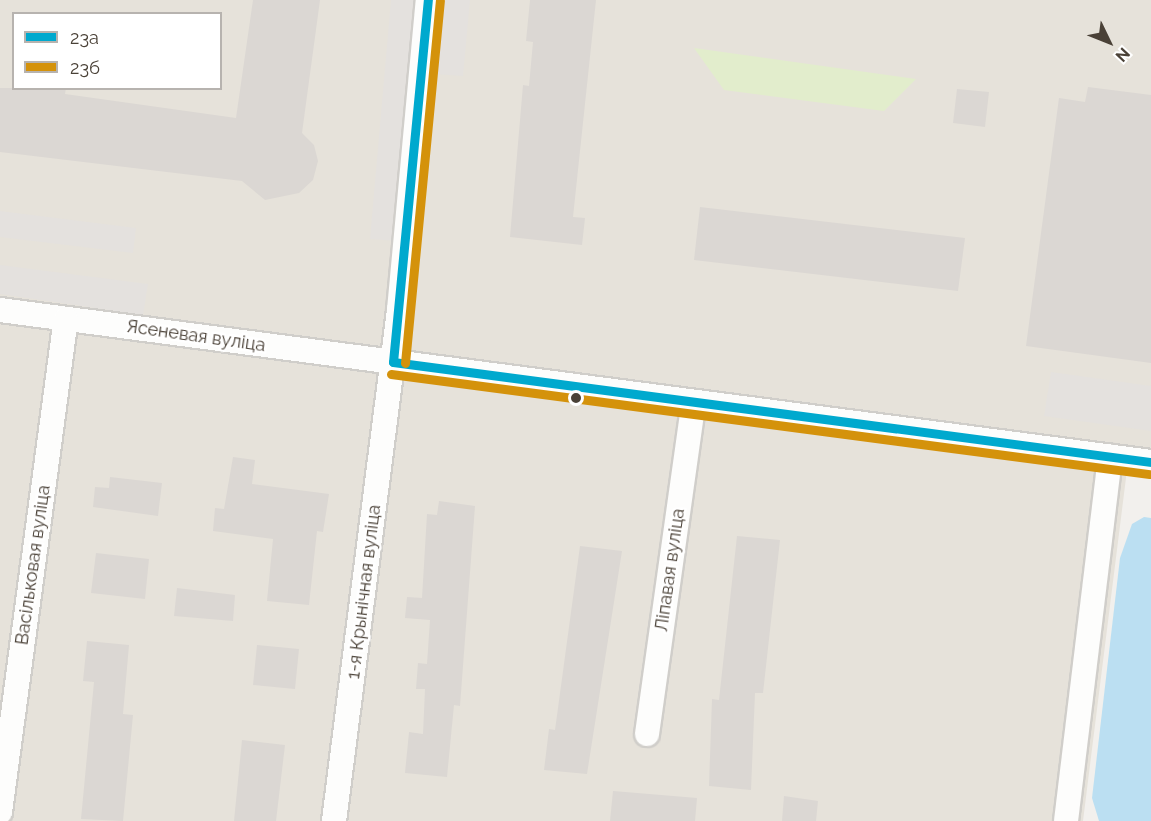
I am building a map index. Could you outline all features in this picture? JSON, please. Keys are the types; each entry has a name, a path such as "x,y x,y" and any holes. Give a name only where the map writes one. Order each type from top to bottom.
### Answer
{"street":[{"path":"393,362 428,0"},
{"name":"Ясеневая вуліца","path":"0,310 393,362 693,405 1151,462"},
{"name":"Васільковая вуліца","path":"0,812 66,319"},
{"name":"1-я Крынічная вуліца","path":"334,821 393,362"},
{"name":"Ліпавая вуліца","path":"648,734 693,405"},
{"path":"1066,821 1110,457"}],"shaded area":[{"path":"0,0 1151,0 1151,448 1130,446 1083,821 0,821"},
{"path":"391,0 419,0 397,241 370,239"},
{"path":"442,0 470,0 463,76 435,74"},
{"path":"0,211 136,228 133,253 0,237"},
{"path":"0,265 148,284 143,315 0,294"},
{"path":"1051,372 1151,386 1151,431 1044,416"}],"green space":[{"path":"694,48 916,79 884,111 724,90"}],"water":[{"path":"1144,517 1151,518 1151,821 1099,821 1092,798 1120,558 1132,524"}],"building":[{"path":"253,0 320,0 302,133 314,145 318,161 313,180 299,193 265,200 242,181 0,152 0,88 66,90 65,94 236,118"},
{"path":"530,0 596,0 573,217 585,218 582,245 510,237 523,85 529,86 533,42 526,41"},
{"path":"1088,87 1151,95 1151,363 1026,346 1059,98 1085,102"},
{"path":"957,89 989,92 985,127 953,123"},
{"path":"700,207 965,238 958,291 694,260"},
{"path":"233,457 255,460 252,484 329,494 323,532 317,531 309,605 267,601 273,539 213,531 215,508 224,509"},
{"path":"110,477 162,483 158,516 93,507 95,487 109,488"},
{"path":"439,501 475,506 460,706 454,705 447,777 405,773 409,732 423,734 425,689 416,689 418,663 427,664 430,620 405,618 407,597 422,598 427,514 437,515"},
{"path":"737,536 780,540 763,693 755,693 751,790 709,786 712,699 719,700"},
{"path":"580,546 622,551 587,774 544,770 549,729 555,730"},
{"path":"96,553 149,559 145,599 91,593"},
{"path":"177,588 235,595 233,621 174,616"},
{"path":"87,641 129,645 123,714 133,715 123,821 81,819 94,682 83,681"},
{"path":"257,645 299,649 295,689 253,685"},
{"path":"242,740 285,745 276,821 234,821"},
{"path":"613,791 697,798 695,821 610,821"},
{"path":"784,796 818,801 816,821 782,821"}],"transit line":[{"name":"23а","path":"393,362 428,0"},
{"name":"23б","path":"405,363 440,1"},
{"name":"23а","path":"393,362 1151,462"},
{"name":"23б","path":"391,374 1149,474"}]}
